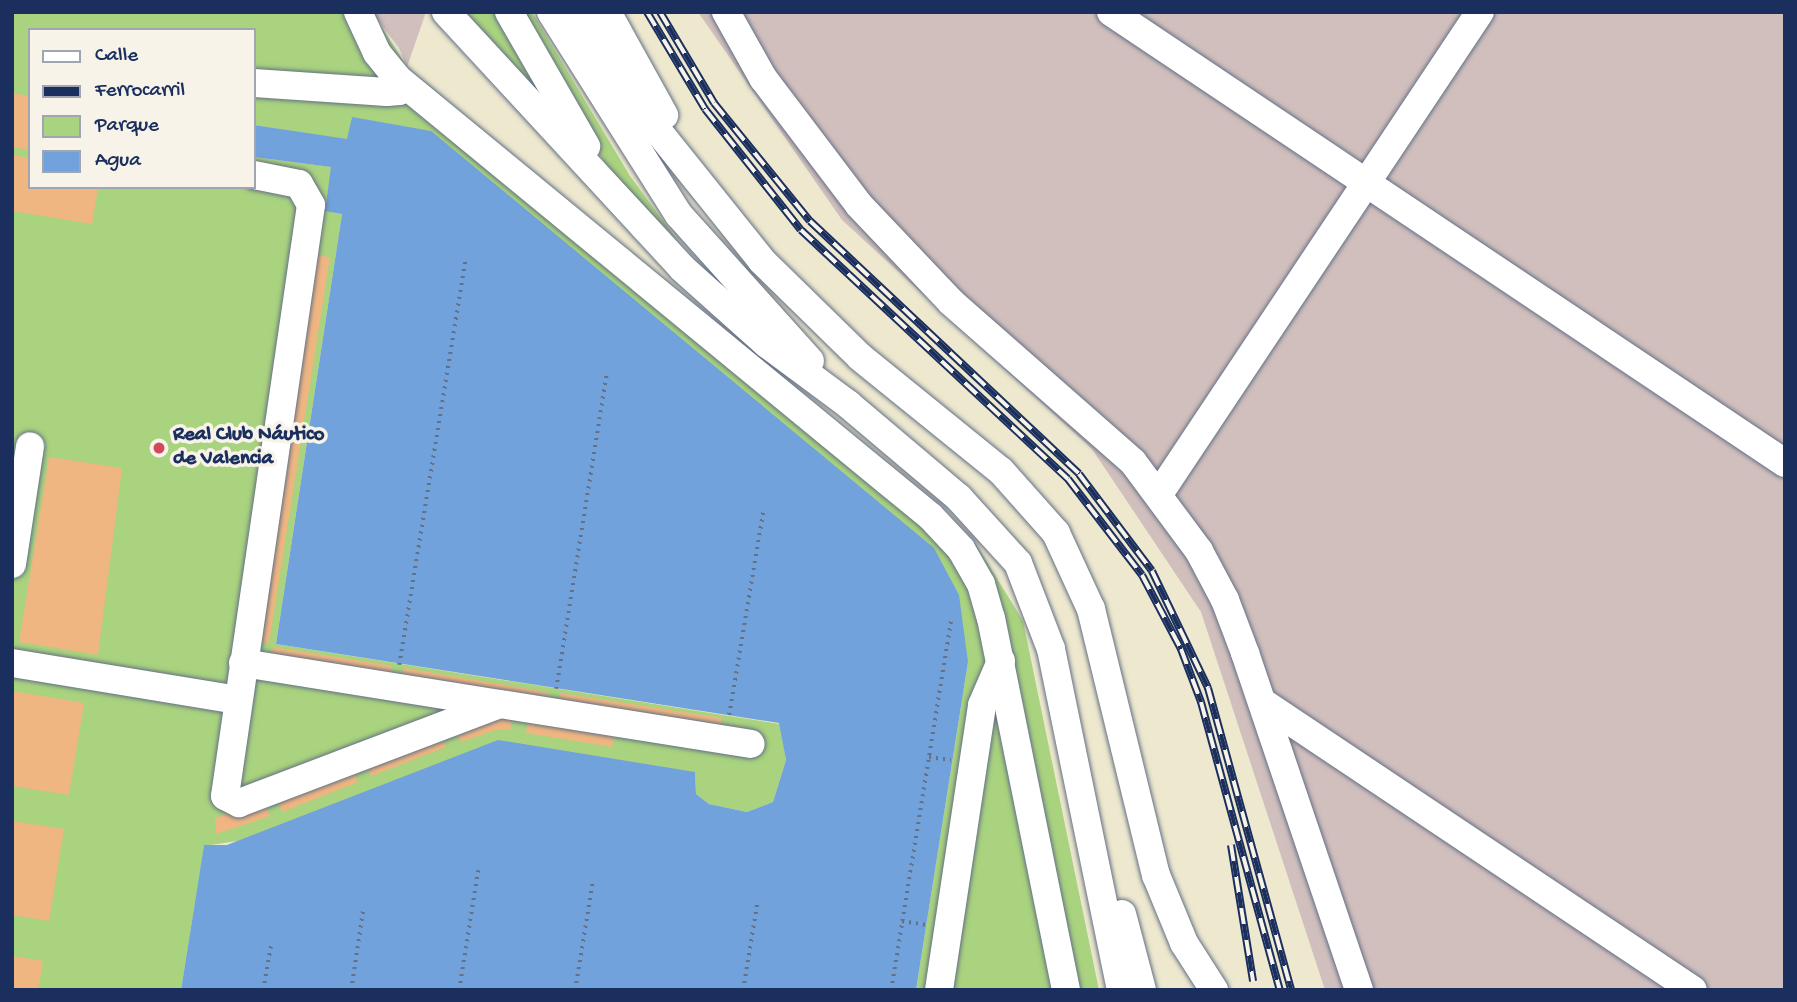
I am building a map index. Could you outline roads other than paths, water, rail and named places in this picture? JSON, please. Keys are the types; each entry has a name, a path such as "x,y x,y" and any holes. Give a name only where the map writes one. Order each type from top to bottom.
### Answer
{"street":[{"path":"358,12 377,53 405,85 931,517 961,549 981,584 1001,661 1066,990"},
{"path":"446,12 723,307 849,405 982,518 1018,563 1051,649 1078,767 1121,990"},
{"path":"509,12 615,195"},
{"path":"551,12 679,215 849,405"},
{"path":"582,12 631,96 762,261 815,314 1001,471 1056,533 1091,609 1156,875 1184,943 1214,990"},
{"path":"607,12 713,199"},
{"path":"726,12 763,78 811,146 892,243 988,337 1094,425 1159,494 1199,551 1225,600 1359,990"},
{"path":"1111,12 1785,463"},
{"path":"1159,494 1480,12"},
{"path":"256,83 387,92 399,91 405,85"},
{"path":"256,175 299,184 311,205 224,787 230,801 239,803 499,704"},
{"path":"12,564 30,446"},
{"path":"939,990 982,705 1001,661"},
{"path":"12,663 237,700"},
{"path":"243,663 751,744"},
{"path":"422,691 434,708 430,725 422,733"},
{"path":"1262,702 1693,990"},
{"path":"1078,767 1142,990"}],"water":[{"path":"352,117 431,131 934,548 959,595 968,662 916,990 181,990 204,845 227,845 498,740 695,772 696,794 709,804 747,812 773,802 786,760 779,723 276,644 342,214 325,211 331,167 256,157 256,125 347,139"}],"railway":[{"path":"647,12 705,109 801,230 1068,479 1142,575 1181,649 1201,702 1280,990"},
{"path":"660,12 714,103 810,221 1079,474 1152,571 1208,688 1291,990"},
{"path":"1231,845 1253,981"}],"place":[{"name":"Real Club Náutico de Valencia","path":"159,448"}]}
